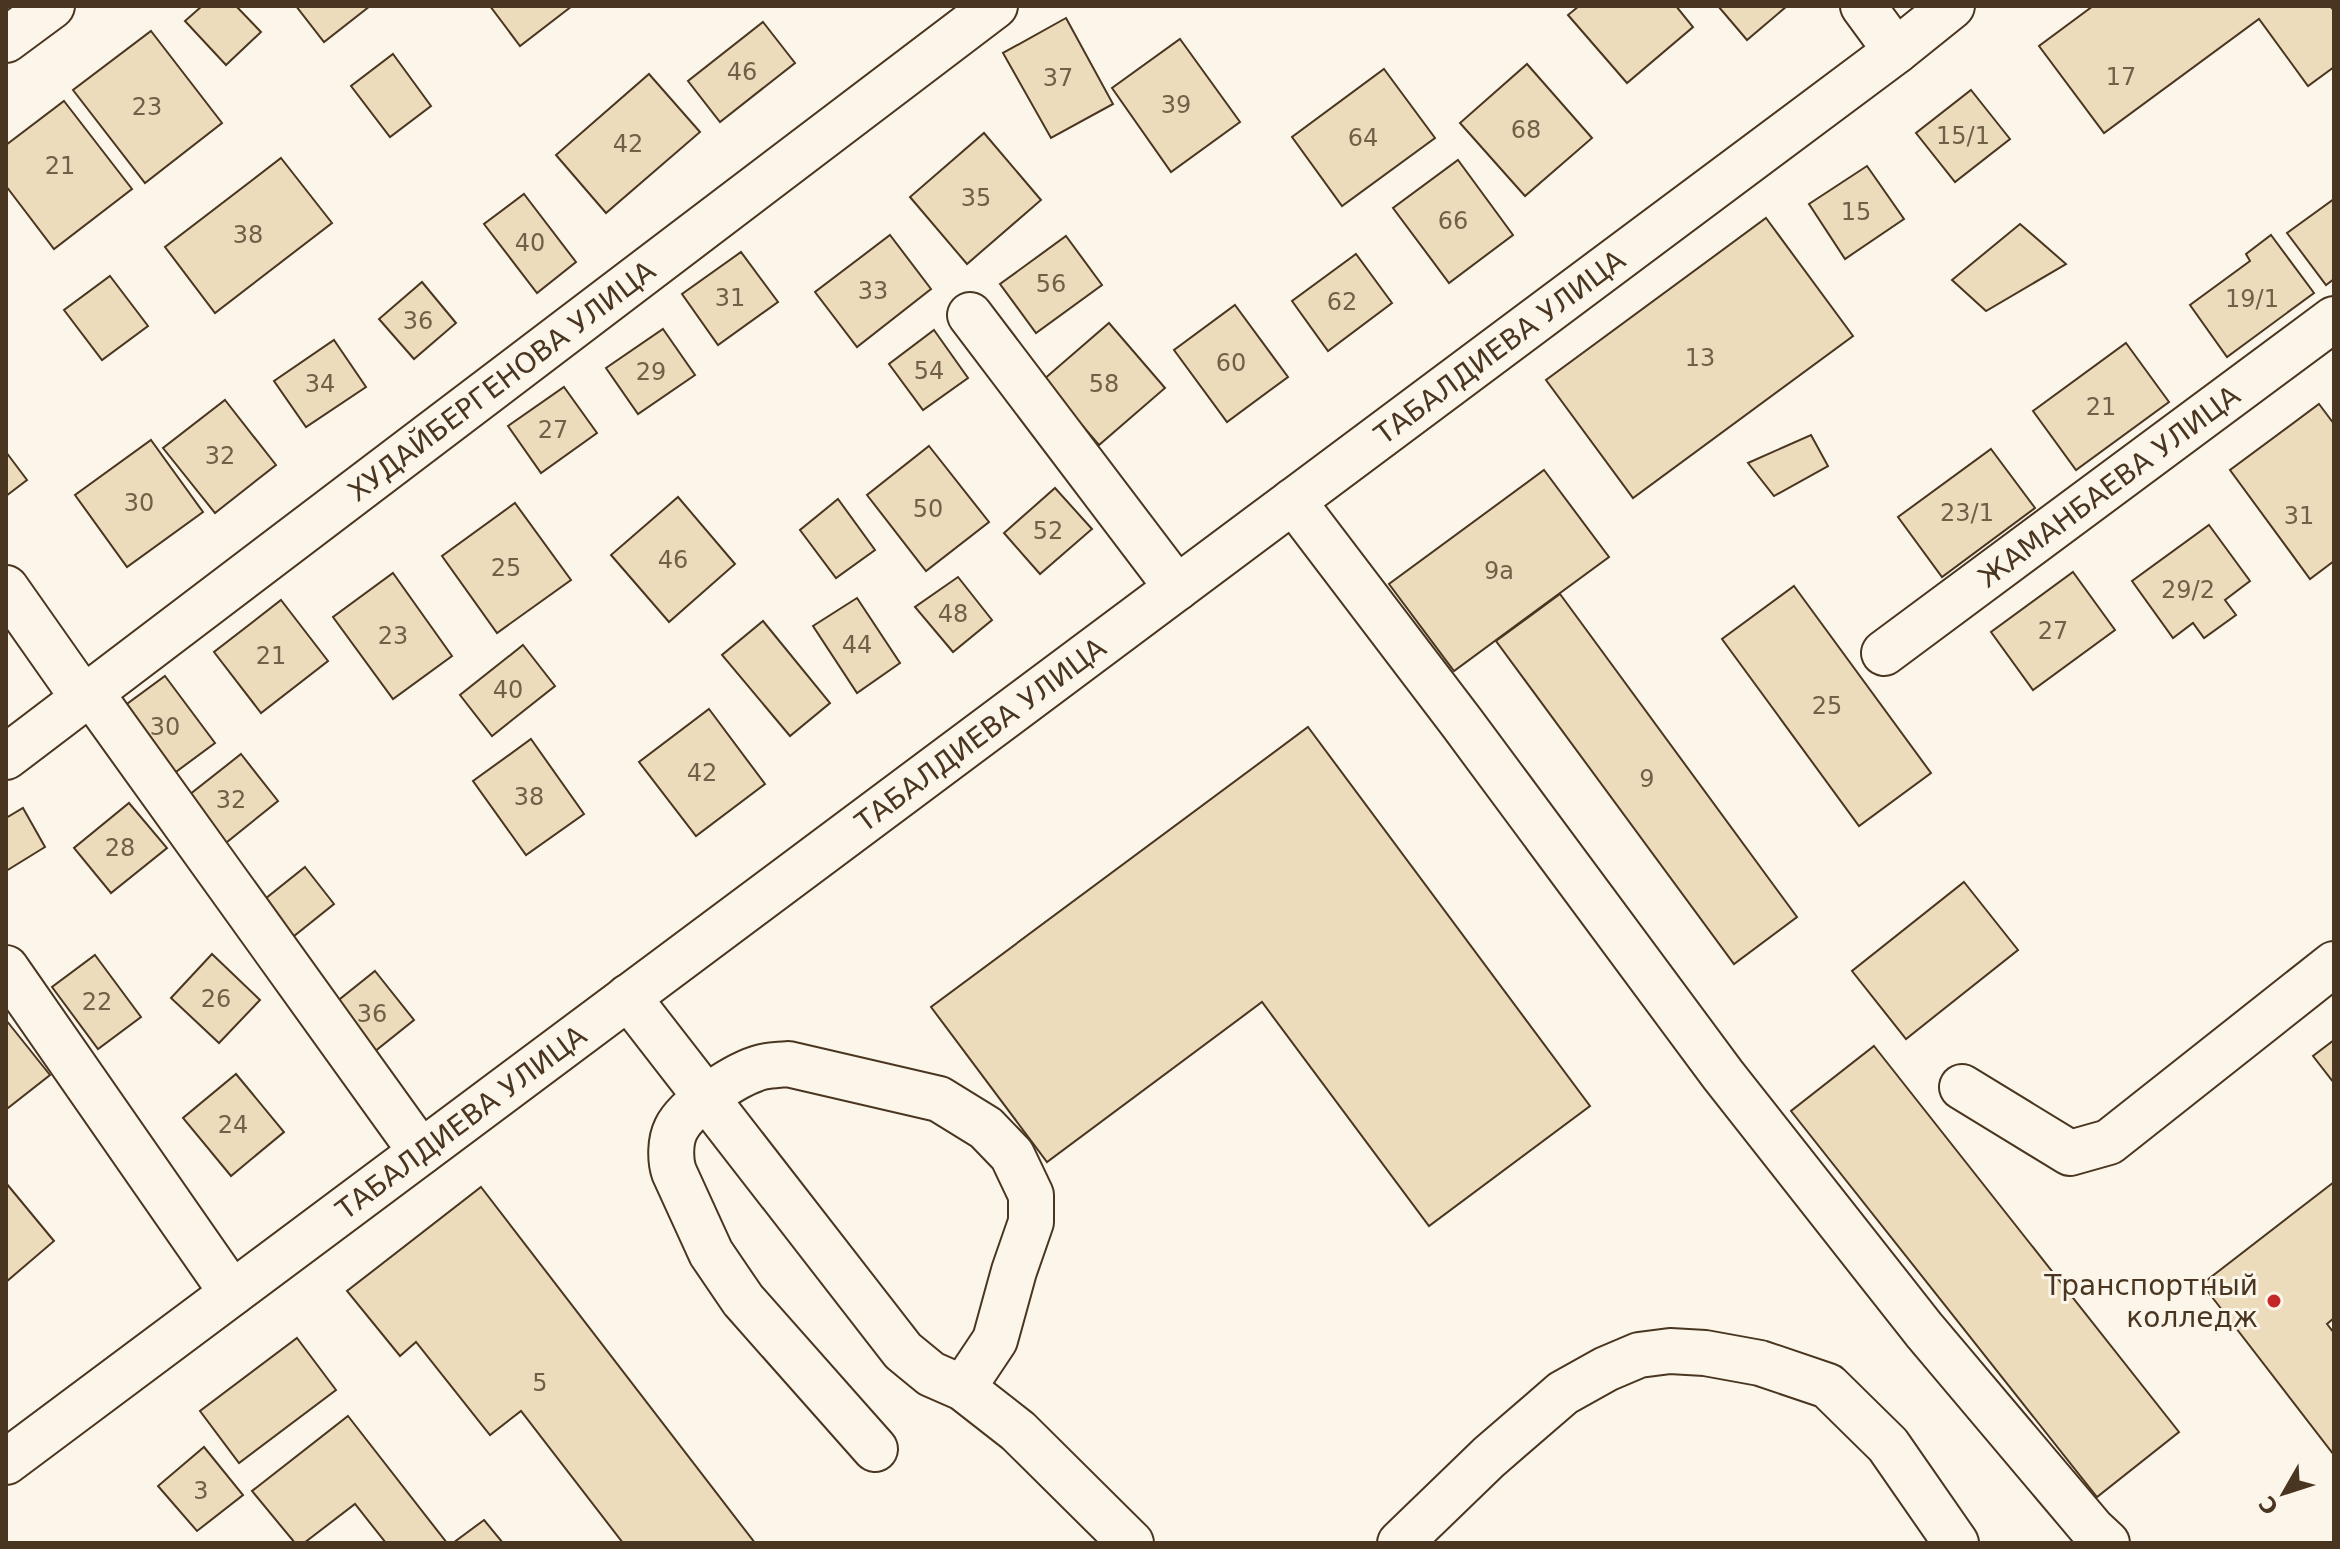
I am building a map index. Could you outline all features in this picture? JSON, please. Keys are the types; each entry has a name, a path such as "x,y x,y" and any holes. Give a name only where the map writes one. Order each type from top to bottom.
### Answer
{"street":[{"path":"6,40 52,6"},
{"name":"ХУДАЙБЕРГЕНОВА УЛИЦА","path":"6,757 995,6"},
{"path":"1863,6 1896,51"},
{"name":"ТАБАЛДИЕВА УЛИЦА","path":"6,1462 1896,51 1952,6"},
{"path":"970,315 1177,588"},
{"name":"ЖАМАНБАЕВА УЛИЦА","path":"1884,653 2334,319"},
{"path":"1293,501 1723,1075 1924,1330 2107,1543"},
{"path":"6,588 421,1152"},
{"path":"1962,1087 2070,1153 2109,1142 2334,964"},
{"path":"6,968 232,1293"},
{"path":"628,997 903,1351 931,1374 963,1388 1018,1431 1131,1543"},
{"path":"875,1449 743,1300 711,1253 670,1161 675,1130 688,1112 706,1099 735,1079 762,1067 788,1064 939,1099 986,1128 1012,1155 1031,1195 1031,1222 995,1340 963,1388"},
{"path":"1400,1543 1489,1457 1563,1393 1639,1355 1670,1351 1705,1353 1760,1363 1828,1386 1888,1445 1956,1543"}],"building":[{"path":"202,6 236,6 261,32 226,65 185,21"},
{"path":"296,6 370,6 324,42"},
{"path":"490,6 572,6 520,46"},
{"path":"1579,6 1676,6 1693,27 1627,83 1568,15"},
{"path":"1718,6 1787,6 1747,40"},
{"path":"2093,6 2330,6 2334,11 2334,67 2308,86 2259,19 2104,133 2039,46"},
{"path":"1066,18 1113,104 1051,138 1003,53"},
{"path":"763,22 795,63 720,122 688,81"},
{"path":"151,31 222,123 145,183 73,90"},
{"path":"1180,39 1240,122 1171,172 1112,88"},
{"path":"393,54 431,106 390,137 351,86"},
{"path":"1527,64 1592,138 1525,196 1460,123"},
{"path":"1384,69 1435,138 1342,206 1292,137"},
{"path":"649,74 700,132 606,213 556,155"},
{"path":"1971,90 2010,139 1955,182 1916,133"},
{"path":"64,101 132,189 54,249 6,186 6,145"},
{"path":"984,133 1041,200 967,264 910,197"},
{"path":"281,158 332,223 215,313 165,247"},
{"path":"1458,160 1513,235 1449,283 1393,208"},
{"path":"1867,166 1904,219 1845,259 1809,204"},
{"path":"524,194 576,262 537,293 484,224"},
{"path":"2334,199 2334,279 2326,285 2287,233"},
{"path":"1766,218 1853,336 1633,498 1546,380"},
{"path":"2020,224 2066,264 1986,311 1952,280"},
{"path":"890,235 931,289 857,347 815,292"},
{"path":"2271,235 2314,293 2227,357 2190,305 2250,261 2246,254"},
{"path":"1066,236 1102,285 1036,333 1000,284"},
{"path":"741,252 778,302 718,345 682,294"},
{"path":"1356,254 1392,303 1328,351 1292,301"},
{"path":"110,276 148,326 102,360 64,310"},
{"path":"422,282 456,323 414,359 379,319"},
{"path":"1235,305 1288,377 1227,422 1174,350"},
{"path":"1109,323 1165,388 1099,445 1043,380"},
{"path":"663,329 695,375 638,414 606,368"},
{"path":"934,330 968,378 923,410 889,364"},
{"path":"334,340 366,387 306,427 274,381"},
{"path":"2126,343 2169,402 2076,470 2033,411"},
{"path":"564,387 597,433 541,473 508,426"},
{"path":"225,400 276,465 215,513 163,448"},
{"path":"2319,404 2334,424 2334,561 2310,579 2230,470"},
{"path":"1811,435 1828,466 1774,496 1748,463"},
{"path":"151,440 203,512 127,567 75,495"},
{"path":"929,446 989,522 926,571 867,495"},
{"path":"1991,449 2035,508 1942,577 1898,517"},
{"path":"6,452 27,480 6,496"},
{"path":"1544,470 1609,557 1454,671 1389,584"},
{"path":"1055,488 1092,529 1040,574 1004,533"},
{"path":"678,497 735,564 669,622 611,555"},
{"path":"838,499 875,550 836,578 800,530"},
{"path":"515,503 571,580 497,633 442,556"},
{"path":"2209,525 2250,581 2225,600 2236,615 2204,638 2193,623 2173,638 2132,581"},
{"path":"2073,572 2115,630 2033,690 1991,632"},
{"path":"393,573 452,656 393,699 333,617"},
{"path":"958,577 992,620 953,652 915,607"},
{"path":"1794,586 1931,773 1859,826 1722,639"},
{"path":"1560,594 1797,917 1734,964 1496,641"},
{"path":"857,598 900,663 857,693 813,626"},
{"path":"281,600 328,661 261,713 214,652"},
{"path":"763,621 830,703 790,736 722,655"},
{"path":"523,645 555,686 492,736 460,695"},
{"path":"165,676 215,743 165,780 116,712"},
{"path":"709,709 765,784 696,836 639,762"},
{"path":"1308,727 1590,1106 1429,1226 1262,1002 1047,1162 931,1007"},
{"path":"531,739 584,814 526,855 473,781"},
{"path":"241,754 278,801 222,846 184,799"},
{"path":"129,803 167,848 111,893 74,848"},
{"path":"23,808 45,847 6,871 6,818"},
{"path":"305,867 334,904 289,940 260,903"},
{"path":"1964,882 2018,950 1906,1039 1852,971"},
{"path":"212,954 260,1000 219,1043 171,998"},
{"path":"95,955 141,1017 98,1049 52,987"},
{"path":"375,971 414,1020 369,1056 330,1007"},
{"path":"6,1020 50,1075 8,1108 6,1105"},
{"path":"2334,1040 2334,1083 2313,1056"},
{"path":"1874,1046 2179,1432 2097,1497 1791,1111"},
{"path":"236,1074 284,1132 231,1176 183,1118"},
{"name":"Транспортный колледж","path":"2334,1182 2334,1318 2327,1324 2334,1333 2334,1455 2202,1284"},
{"path":"6,1183 54,1241 6,1282"},
{"path":"481,1187 755,1543 623,1543 521,1411 490,1435 416,1342 400,1356 347,1291"},
{"path":"297,1338 336,1390 239,1463 200,1411"},
{"path":"348,1416 447,1543 386,1543 355,1504 304,1543 295,1543 252,1491"},
{"path":"204,1447 243,1495 197,1531 158,1486"},
{"path":"484,1520 503,1543 453,1543"}],"place":[{"name":"Транспортный колледж","path":"2274,1301"}]}
